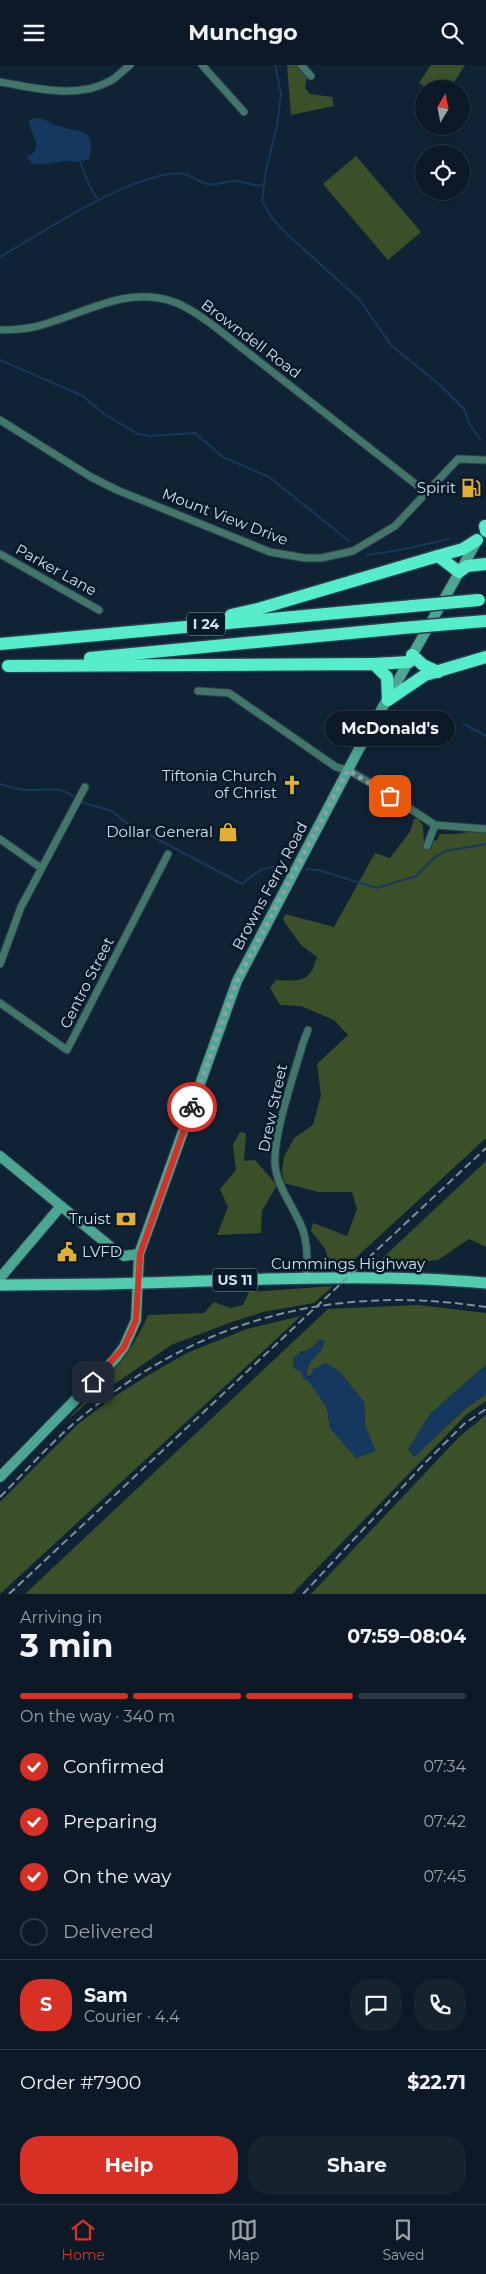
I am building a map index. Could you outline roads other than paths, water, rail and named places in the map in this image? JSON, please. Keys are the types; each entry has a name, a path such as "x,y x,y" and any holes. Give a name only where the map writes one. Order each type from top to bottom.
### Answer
{"highway":[{"path":"194,625 210,619 258,609 463,549 482,536 486,526"},
{"path":"438,556 459,572 467,566 486,564"},
{"name":"I 24","path":"0,643 482,599"},
{"name":"I 24","path":"4,666 486,621"},
{"path":"388,700 425,675 486,657"},
{"path":"4,666 374,664 410,659 438,672"},
{"path":"374,664 387,677 388,700"}],"main road":[{"name":"Cummings Highway","path":"0,1285 139,1283 306,1277 409,1278 486,1283"}],"street":[{"path":"0,82 62,92 83,90 111,80 130,65"},
{"path":"202,65 244,112"},
{"path":"300,65 311,76"},
{"name":"Browndell Road","path":"0,330 24,329 46,324 114,299 154,297 176,303 214,325 427,493"},
{"name":"Mount View Drive","path":"0,420 91,477 117,490 251,545 290,556 321,558 353,551 395,527 458,459 486,460"},
{"name":"Browns Ferry Road","path":"0,1477 116,1359 124,1347 136,1320 140,1254 237,981 348,770 459,572 482,536"},
{"name":"Parker Lane","path":"0,554 99,610"},
{"path":"198,691 229,693 336,767 348,770 435,825 486,829"},
{"path":"0,964 22,907 85,787"},
{"path":"427,846 435,825"},
{"path":"0,839 41,868"},
{"name":"Centro Street","path":"0,1003 67,1050 168,854"},
{"name":"Drew Street","path":"306,1277 306,1241 300,1223 287,1200 275,1166 280,1126 308,1031"},
{"path":"0,1156 117,1252 124,1256 140,1254"},
{"path":"0,1278 61,1207"}],"water":[{"path":"36,118 85,133 91,142 89,159 32,164 27,157 36,149 36,140 29,120"},
{"path":"320,1339 325,1341 324,1346 308,1366 307,1376 310,1377 313,1369 326,1363 339,1371 364,1402 365,1426 376,1451 356,1458 330,1428 327,1408 309,1381 303,1378 301,1371 293,1368 293,1358 317,1343"},
{"path":"486,1365 486,1394 466,1408 414,1457 408,1449 430,1414"}],"waterway":[{"path":"275,65 281,94 262,201 272,218 288,235 359,299 391,345 441,386 464,409 470,425 480,439"},
{"path":"80,161 91,188 99,200"},
{"path":"0,257 87,206 111,194 158,176 179,173 186,174 207,184 234,181 263,185"},
{"path":"0,360 83,396 104,414 138,434 151,436 195,433 223,457 269,477 349,541"},
{"path":"367,555 449,539"},
{"path":"464,724 486,736"},
{"path":"0,784 24,790 56,790 73,796"},
{"path":"81,802 112,811 125,822 242,884 260,871 270,867 282,867"},
{"path":"307,869 318,870 377,888 416,876 435,857 446,851 486,844"}],"railway":[{"path":"9,1594 486,1148"},
{"path":"0,1497 63,1433 118,1389 166,1359 215,1336 265,1318 317,1306 372,1301 428,1301 486,1307"},
{"path":"303,1594 423,1465 464,1424 486,1409"}],"place":[{"name":"Spirit","path":"471,488"},
{"name":"Tiftonia Church of Christ","path":"292,785"},
{"name":"McDonald's","path":"390,796"},
{"name":"Dollar General","path":"228,832"},
{"name":"Truist","path":"126,1219"},
{"name":"LVFD","path":"67,1252"}]}
